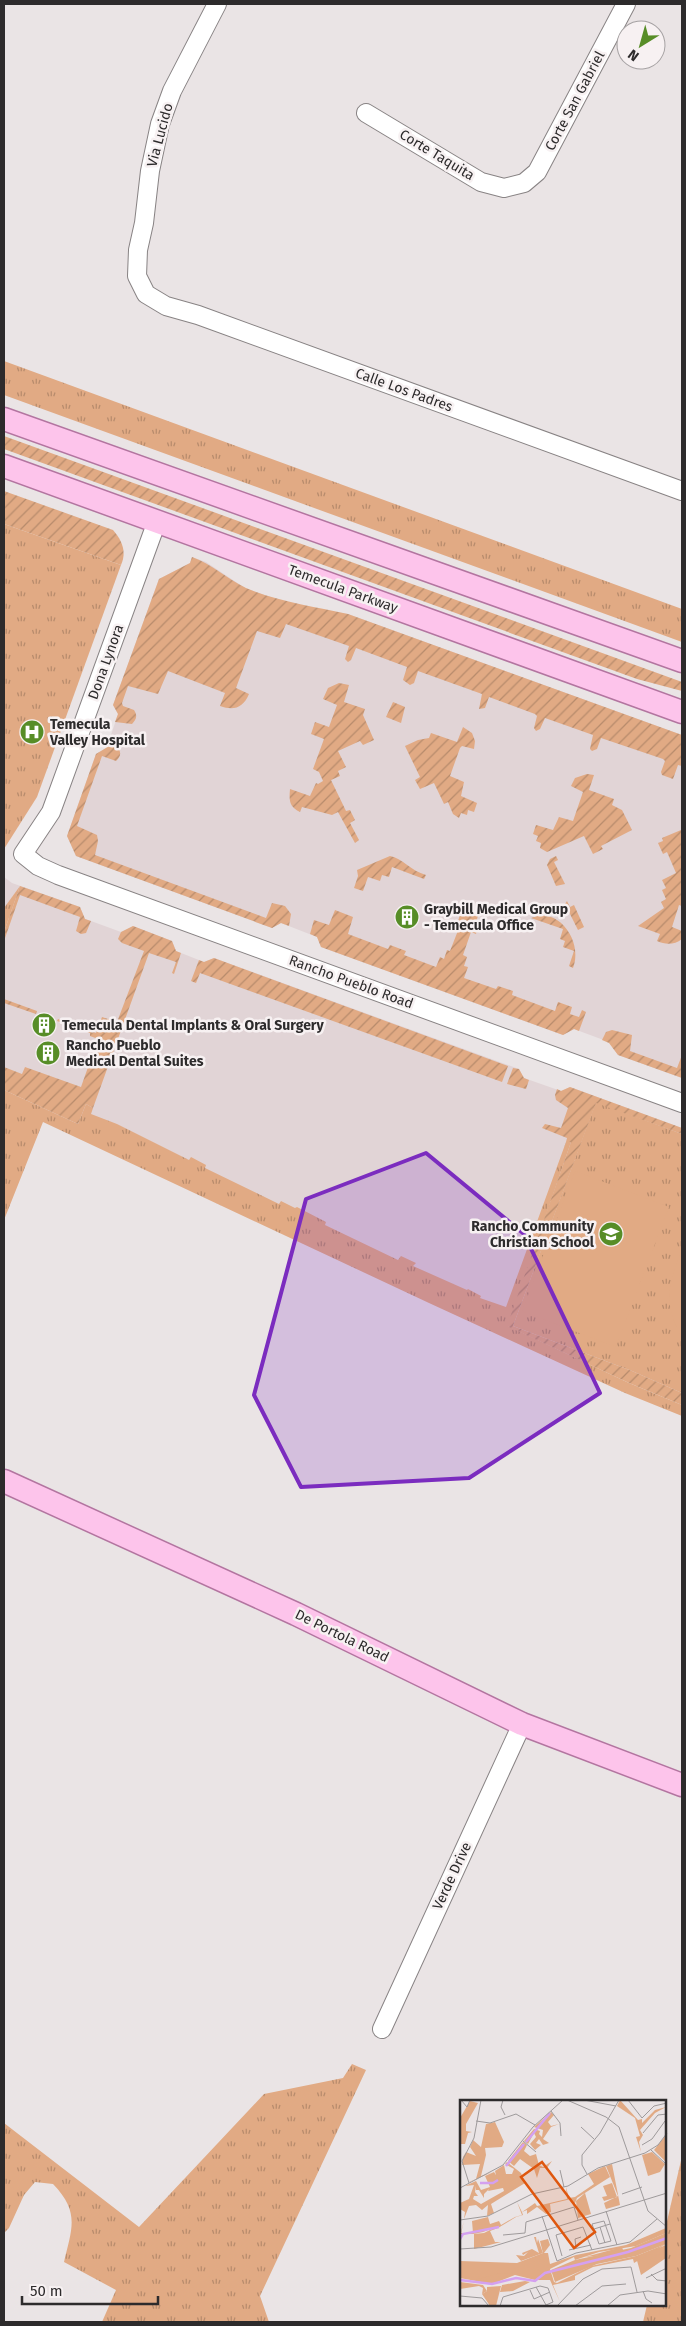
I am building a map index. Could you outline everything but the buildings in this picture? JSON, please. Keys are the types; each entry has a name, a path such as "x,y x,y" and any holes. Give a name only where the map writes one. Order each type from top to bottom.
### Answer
{"main road":[{"path":"4,418 682,661"},
{"name":"Temecula Parkway","path":"4,466 682,712"},
{"name":"De Portola Road","path":"4,1480 296,1614 522,1724 682,1785"}],"street":[{"name":"Via Lucido","path":"137,276 138,250 144,223 150,171 160,124 172,91 217,4"},
{"name":"Corte San Gabriel","path":"537,172 626,4"},
{"name":"Corte Taquita","path":"366,113 481,182 504,188 524,184 537,172"},
{"name":"Calle Los Padres","path":"137,276 146,294 166,306 198,315 682,491"},
{"name":"Dona Lynora","path":"23,854 50,812 157,522"},
{"name":"Rancho Pueblo Road","path":"23,854 38,866 58,875 682,1103"},
{"name":"Verde Drive","path":"382,2029 522,1724"}],"highlighted area":[{"path":"426,1153 524,1234 600,1393 469,1478 301,1487 254,1395 306,1199"}],"shaded area":[{"path":"192,557 206,562 245,588 290,604 348,614 682,735 682,1078 618,1055 609,1042 574,1029 563,1035 321,947 317,937 281,923 272,928 76,856 67,836 96,754 106,748 112,732 118,714 113,705 159,579 190,563"},
{"path":"4,877 12,883 80,907 85,919 121,932 133,926 172,941 176,951 204,962 214,958 519,1069 524,1078 561,1091 570,1087 682,1128 682,1405 4,1090"}],"green space":[{"path":"4,361 682,609 682,642 4,395"},
{"path":"4,436 682,682 682,691 637,679 4,449"},
{"path":"4,491 113,530 123,546 124,555 121,565 4,524"},
{"name":"Temecula Valley Hospital","path":"4,524 121,565 37,797 4,849"},
{"path":"192,557 258,593 348,614 682,735 682,766 678,765 673,779 662,775 661,772 665,761 663,759 601,738 597,749 592,751 590,749 593,735 545,718 540,729 536,731 534,728 537,716 535,714 489,697 485,708 479,709 482,694 418,671 414,683 410,685 403,680 407,667 356,648 351,660 348,662 345,659 349,646 286,624 280,638 257,631 236,688 249,694 247,699 238,707 220,706 225,693 168,671 158,694 128,686 122,703 123,706 134,710 136,714 135,719 132,724 115,722 118,714 113,705 159,579 190,563"},
{"path":"339,683 349,685 344,702 365,709 363,715 374,740 363,745 360,741 338,751 346,767 338,771 340,776 331,780 346,811 350,810 355,820 350,823 359,840 355,843 338,812 332,815 302,807 300,812 294,808 290,800 290,789 310,796 316,783 318,784 323,781 319,772 313,769 324,739 311,734 315,722 329,727 337,705 323,699 328,688"},
{"path":"393,702 405,707 401,723 386,717"},
{"path":"463,727 472,733 475,741 474,749 462,746 460,748 450,776 464,782 461,796 477,803 474,812 468,810 467,815 461,813 459,818 453,814 448,802 444,804 434,783 420,789 415,780 420,777 405,746 418,740 429,738 431,733 457,742"},
{"path":"108,743 119,749 119,758 116,761 102,756 77,826 97,835 98,841 95,855 266,918 272,903 285,906 291,914 289,926 281,923 272,928 76,856 67,836 96,754 106,748"},
{"path":"587,774 594,775 589,790 614,799 612,805 622,810 632,830 601,846 603,849 593,854 584,836 547,852 540,848 541,843 536,841 538,836 533,834 536,825 553,830 559,817 573,821 583,792 571,786 575,778"},
{"path":"682,827 682,906 679,905 672,927 682,931 682,939 667,944 657,941 660,934 638,926 664,908 661,902 666,899 662,890 666,888 662,880 676,873 667,852 663,854 658,843 663,841 662,838 681,830"},
{"path":"390,856 399,859 416,871 426,875 424,879 392,867 389,877 382,875 380,881 368,877 363,891 354,888 358,876 357,870"},
{"path":"556,856 558,860 554,862 565,884 556,886 547,865 550,859"},
{"path":"20,886 4,932 4,908"},
{"path":"20,886 80,907 85,919 91,921 86,933 81,934 76,931 80,917 20,895 4,941 4,932"},
{"path":"567,901 570,907 574,905 584,927 578,930 565,904"},
{"path":"335,910 353,917 348,934 388,949 390,945 406,951 404,955 436,967 440,957 444,959 447,950 450,951 459,928 456,927 460,915 463,916 465,912 478,916 476,922 479,923 476,934 471,932 463,955 467,957 464,966 468,967 464,978 496,989 498,986 513,991 512,995 555,1011 558,1002 572,1007 570,1014 579,1017 582,1010 586,1012 579,1031 574,1029 563,1035 321,947 317,937 310,934 314,920 329,925"},
{"path":"541,915 550,916 557,920 569,933 575,950 573,968 569,966 574,951 563,947 565,941 560,939 563,929 531,918"},
{"path":"133,926 172,941 176,951 181,953 174,974 172,973 176,962 149,953 93,1108 86,1104 78,1124 4,1090 4,1067 22,1074 25,1067 81,1087 98,1039 90,1036 90,1033 57,1021 58,1019 96,1033 102,1017 117,1022 144,951 122,943 118,939 121,932"},
{"path":"214,958 508,1066 502,1082 200,973 196,983 191,981 199,960 204,962"},
{"path":"4,999 37,1011 36,1014 4,1003"},
{"path":"612,1030 632,1035 630,1051 677,1068 682,1055 682,1078 618,1055 609,1043 602,1040 606,1032"},
{"path":"513,1068 519,1069 524,1078 529,1080 526,1089 507,1084"},
{"path":"570,1087 682,1128 682,1134 596,1103 513,1326 632,1371 682,1393 682,1405 629,1383 507,1326 571,1142 566,1142 567,1138 542,1128 545,1124 561,1128 568,1108 556,1100 555,1095 557,1089 561,1091"},
{"path":"4,1090 78,1124 86,1104 93,1108 91,1114 117,1124 189,1160 191,1157 206,1165 205,1168 279,1204 281,1201 295,1208 297,1207 326,1222 325,1225 398,1260 401,1256 416,1263 413,1266 468,1289 481,1296 480,1298 506,1307 566,1142 571,1142 508,1326 629,1383 682,1405 682,1416 625,1393 429,1303 43,1122 4,1220"},
{"name":"Rancho Community Christian School","path":"596,1102 682,1134 682,1393 632,1371 513,1326"},
{"path":"575,1171 669,1207 616,1347 522,1311"},
{"path":"682,1249 682,1338 672,1313 669,1294 673,1274"},
{"path":"352,2064 366,2070 260,2296 269,2322 102,2322 116,2290 64,2262 72,2221 67,2203 53,2184 35,2182 24,2195 9,2228 4,2233 4,2123 139,2227 264,2094 343,2078"},
{"path":"682,2156 682,2322 643,2322 647,2306 666,2306 666,2226"}],"place":[{"name":"Temecula Valley Hospital","path":"32,732"},
{"name":"Graybill Medical Group - Temecula Office","path":"407,917"},
{"name":"Temecula Dental Implants & Oral Surgery","path":"44,1025"},
{"name":"Rancho Pueblo Medical Dental Suites","path":"48,1053"},
{"name":"Rancho Community Christian School","path":"611,1234"}]}
